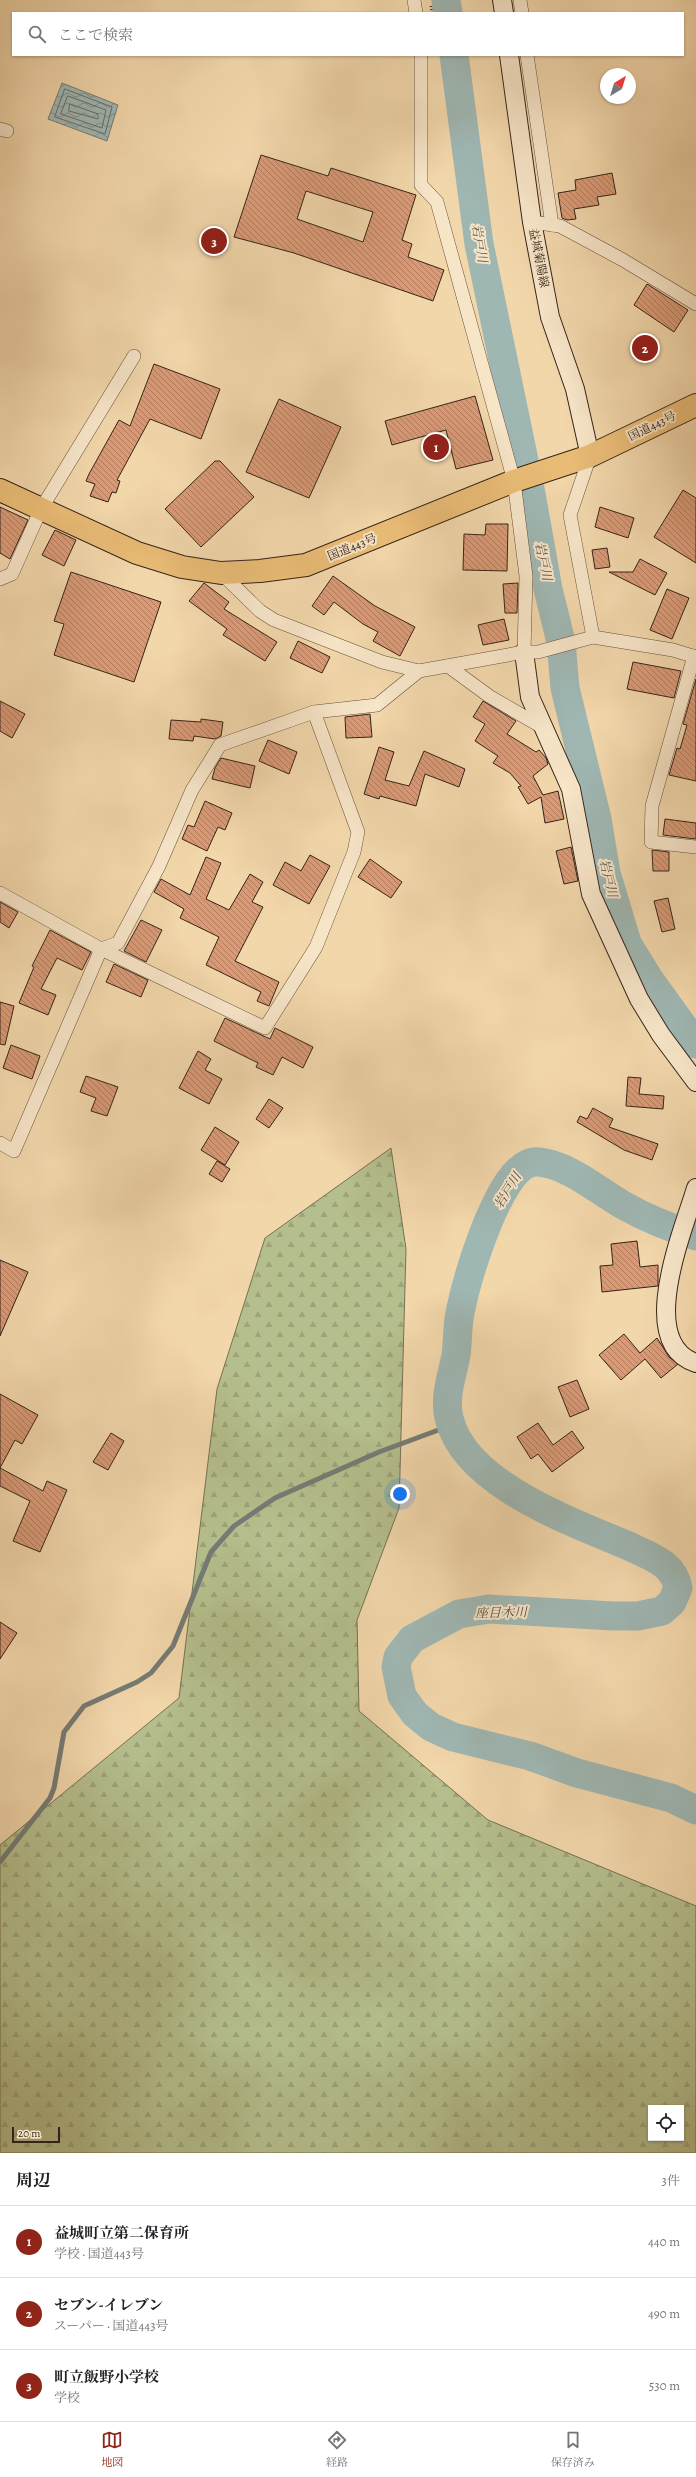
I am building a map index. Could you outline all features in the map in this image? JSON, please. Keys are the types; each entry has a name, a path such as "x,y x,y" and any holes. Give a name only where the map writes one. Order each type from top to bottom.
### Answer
{"highway":[{"name":"国道443号","path":"0,490 137,553 182,568 221,573 306,565 514,481 580,459 696,405"}],"street":[{"path":"414,0 416,12"},
{"path":"502,0 504,12"},
{"path":"520,0 522,12"},
{"path":"421,56 421,185 437,202 514,481 526,576 531,652 530,697 570,789 591,894 614,948 639,999 661,1035 696,1082"},
{"name":"益城菊陽線","path":"509,56 532,222 550,317 575,390 580,459"},
{"path":"528,56 552,225"},
{"path":"532,222 560,226 623,260 696,304"},
{"path":"0,579 12,574 41,509 134,356"},
{"path":"580,459 570,515 593,637"},
{"path":"221,573 260,611 274,620 382,662 419,671 531,652 593,637 673,650 695,657 652,806 651,842 696,847"},
{"path":"448,666 489,696 542,726"},
{"path":"0,1143 14,1151 101,949 118,943 159,866 192,790 220,745 314,712 377,705 419,671"},
{"path":"0,893 101,949 265,1028 316,947 354,852 358,832 314,712"},
{"path":"696,1188 667,1288 664,1315 669,1339 683,1354 696,1363"}],"green space":[{"path":"391,1148 406,1249 399,1508 357,1620 359,1711 488,1820 696,1906 696,2153 0,2153 0,1845 179,1698 217,1389 265,1238"}],"water":[{"path":"62,83 118,105 107,141 48,119"}],"building":[{"path":"261,155 328,176 331,168 416,195 402,240 412,244 408,257 444,270 433,301 294,253 234,237","holes":["306,191 373,212 363,242 297,219"]},
{"path":"612,173 616,194 597,197 599,205 574,209 576,219 567,220 562,218 558,193 576,190 575,180"},
{"path":"647,284 688,310 674,332 634,305"},
{"path":"154,364 220,389 201,439 150,419 117,480 120,481 116,493 112,492 108,502 90,496 95,484 86,481 89,474 119,420 130,426"},
{"path":"475,396 493,460 456,469 446,430 392,445 385,421"},
{"path":"279,399 341,427 309,498 246,472"},
{"path":"215,461 220,461 254,497 201,547 165,509"},
{"path":"683,490 696,498 696,563 654,537"},
{"path":"0,507 28,520 10,559 0,553"},
{"path":"600,507 634,518 628,538 595,527"},
{"path":"486,524 508,524 507,571 463,570 464,534 485,535"},
{"path":"55,530 76,540 64,566 42,555"},
{"path":"607,548 610,567 595,569 592,550"},
{"path":"640,559 667,573 655,595 609,572 633,572"},
{"path":"71,572 161,602 134,682 54,655 64,624 54,621"},
{"path":"333,576 375,606 415,627 400,656 373,641 378,632 363,624 334,602 324,615 312,606"},
{"path":"204,583 229,602 224,609 277,642 265,661 223,635 227,629 189,601"},
{"path":"518,583 517,613 505,613 503,584"},
{"path":"667,589 689,598 672,639 650,630"},
{"path":"504,619 509,640 483,645 478,625"},
{"path":"298,641 330,657 322,673 290,658"},
{"path":"633,662 681,671 674,698 627,689"},
{"path":"696,679 696,781 669,775 677,748 680,749 687,725 683,724"},
{"path":"0,701 25,714 12,738 0,731"},
{"path":"483,701 516,721 507,734 536,752 539,750 546,758 548,764 533,776 543,795 558,791 564,819 545,823 541,797 528,804 518,787 521,786 510,773 493,763 498,756 475,741 485,724 473,717"},
{"path":"370,714 372,737 346,738 345,717"},
{"path":"201,719 223,722 221,736 215,739 194,736 193,741 169,739 171,720 201,722"},
{"path":"268,740 297,752 289,774 259,761"},
{"path":"379,747 394,752 385,780 409,786 424,751 465,769 459,787 425,774 416,806 380,796 379,799 364,794"},
{"path":"221,758 255,766 250,788 212,779 215,768"},
{"path":"205,801 232,813 225,830 218,827 207,851 182,839 188,825 194,827"},
{"path":"665,819 696,823 696,839 663,835"},
{"path":"571,847 578,881 564,884 556,851"},
{"path":"652,850 669,852 669,871 653,871"},
{"path":"310,855 330,866 309,904 273,885 285,862 301,871"},
{"path":"206,857 221,863 206,899 229,910 250,874 263,882 252,902 263,907 235,961 279,982 269,1006 257,1001 261,992 206,965 219,937 180,918 184,909 154,892 161,879 190,895"},
{"path":"370,859 402,882 391,898 358,877"},
{"path":"668,898 675,929 662,932 654,901"},
{"path":"0,902 18,912 9,928 0,922"},
{"path":"141,920 162,930 146,962 124,951"},
{"path":"50,930 91,952 82,970 57,958 41,989 56,995 48,1015 19,1003 34,967 32,966"},
{"path":"114,964 148,980 141,997 106,982"},
{"path":"0,1002 14,1006 5,1045 0,1044"},
{"path":"225,1018 270,1039 275,1028 313,1047 303,1068 282,1057 273,1075 256,1067 258,1063 214,1041"},
{"path":"11,1045 40,1056 32,1079 3,1068"},
{"path":"198,1051 211,1059 205,1070 222,1079 209,1104 179,1088"},
{"path":"86,1076 118,1087 107,1116 91,1111 96,1098 80,1092"},
{"path":"628,1077 641,1078 639,1094 664,1096 663,1109 626,1106"},
{"path":"269,1099 283,1108 269,1128 256,1119"},
{"path":"593,1108 613,1119 609,1127 658,1144 652,1160 624,1150 577,1122 580,1116 587,1119"},
{"path":"215,1127 239,1142 225,1165 201,1150"},
{"path":"217,1161 230,1169 222,1182 209,1174"},
{"path":"637,1241 640,1267 658,1265 658,1286 602,1292 600,1266 613,1265 611,1244"},
{"path":"0,1260 28,1272 0,1336"},
{"path":"624,1334 640,1353 657,1338 669,1357 678,1364 661,1378 645,1359 621,1380 599,1355"},
{"path":"577,1380 589,1409 570,1417 558,1387"},
{"path":"0,1394 38,1415 22,1444 15,1440 0,1468"},
{"path":"538,1423 553,1445 572,1431 584,1448 552,1472 538,1454 531,1459 517,1437"},
{"path":"111,1433 124,1441 108,1470 93,1462"},
{"path":"0,1468 43,1491 47,1481 67,1490 40,1552 13,1541 30,1501 0,1486"},
{"path":"0,1622 17,1633 0,1659"}],"waterway":[{"name":"岩戸川","path":"446,0 448,12"},
{"name":"岩戸川","path":"454,56 479,244 531,494 548,589 561,642 565,688 597,819 606,873 627,943 649,979 696,1044"},
{"name":"座目木川","path":"696,1236 640,1214 572,1173 561,1168 539,1162 530,1163 522,1168 514,1175 501,1194 488,1222 472,1267 459,1318 456,1355 447,1402 449,1418 459,1442 476,1463 499,1482 526,1499 554,1514 633,1548 662,1563 672,1573 676,1580 678,1588 672,1602 662,1611 638,1616 489,1609 459,1614 412,1639 398,1657 396,1667 402,1696 415,1714 431,1727 453,1737 530,1756 577,1773 671,1798 696,1810"},
{"path":"0,1862 50,1798 54,1788 64,1732 84,1706 137,1682 151,1673 173,1646 211,1552 234,1526 275,1498 379,1452 452,1425"}],"place":[{"name":"町立飯野小学校","path":"214,241"},
{"name":"セブン-イレブン","path":"645,348"},
{"name":"益城町立第二保育所","path":"436,447"}]}
